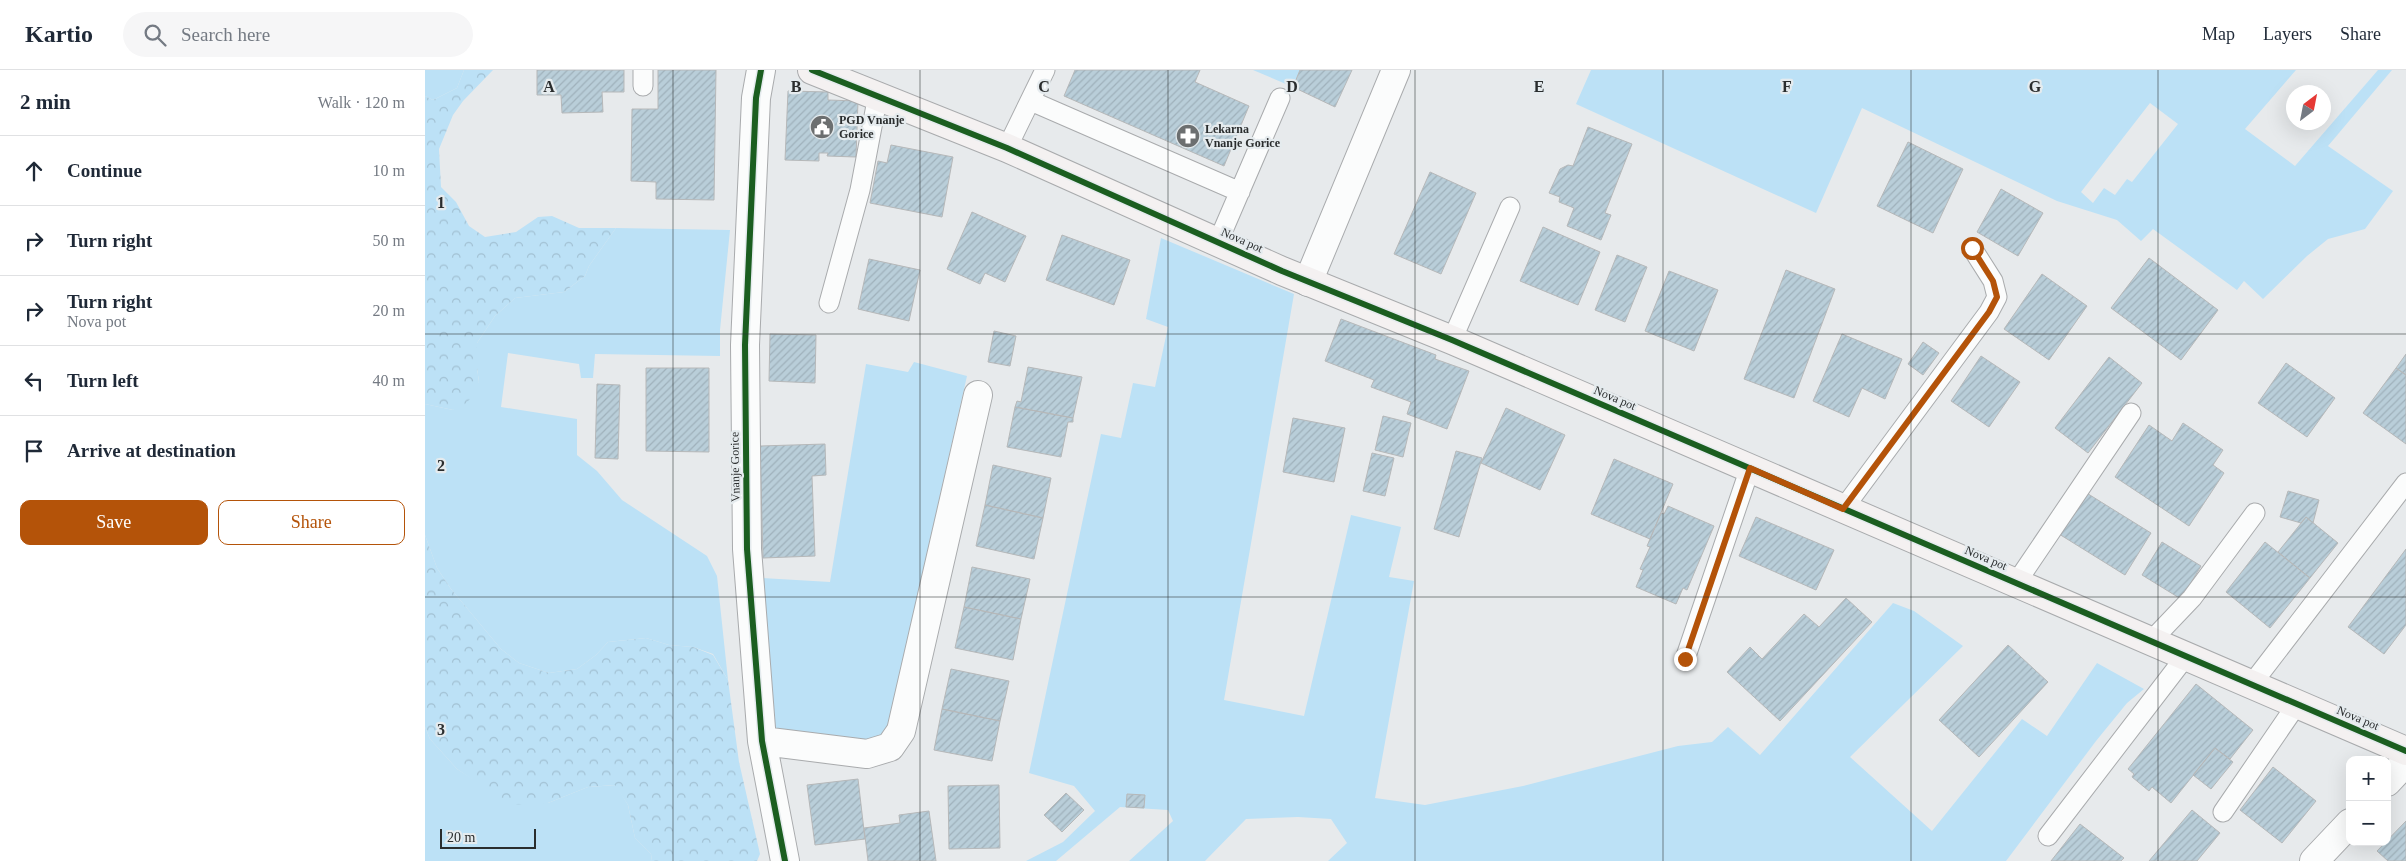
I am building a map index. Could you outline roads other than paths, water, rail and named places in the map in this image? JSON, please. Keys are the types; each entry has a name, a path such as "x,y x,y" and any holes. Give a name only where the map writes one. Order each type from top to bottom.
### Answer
{"street":[{"name":"Vnanje Gorice","path":"761,70 756,98 745,345 747,549 762,741 785,861"},
{"name":"Nova pot","path":"812,70 1007,148 1308,282 1452,340 2406,751"},
{"path":"1308,282 1396,70"},
{"path":"762,741 867,754 890,747 901,731 978,395"},
{"path":"2391,778 2406,762"},
{"path":"2314,861 2346,826"}],"lane":[{"path":"1007,148 1045,70"},
{"path":"829,303 860,190 878,95"},
{"path":"1218,242 1281,98"},
{"path":"1031,101 1240,192"},
{"path":"1452,340 1510,207"},
{"path":"1843,509 1989,312 1997,297 1993,281 1972,248"},
{"path":"2016,583 2131,412"},
{"path":"1685,659 1750,468"},
{"path":"2251,685 2406,483"},
{"path":"2151,641 2192,598 2255,513"},
{"path":"2048,836 2186,656"},
{"path":"2223,812 2297,704"}],"place":[{"name":"PGD Vnanje Gorice","path":"822,127"},
{"name":"Lekarna Vnanje Gorice","path":"1188,136"}]}
